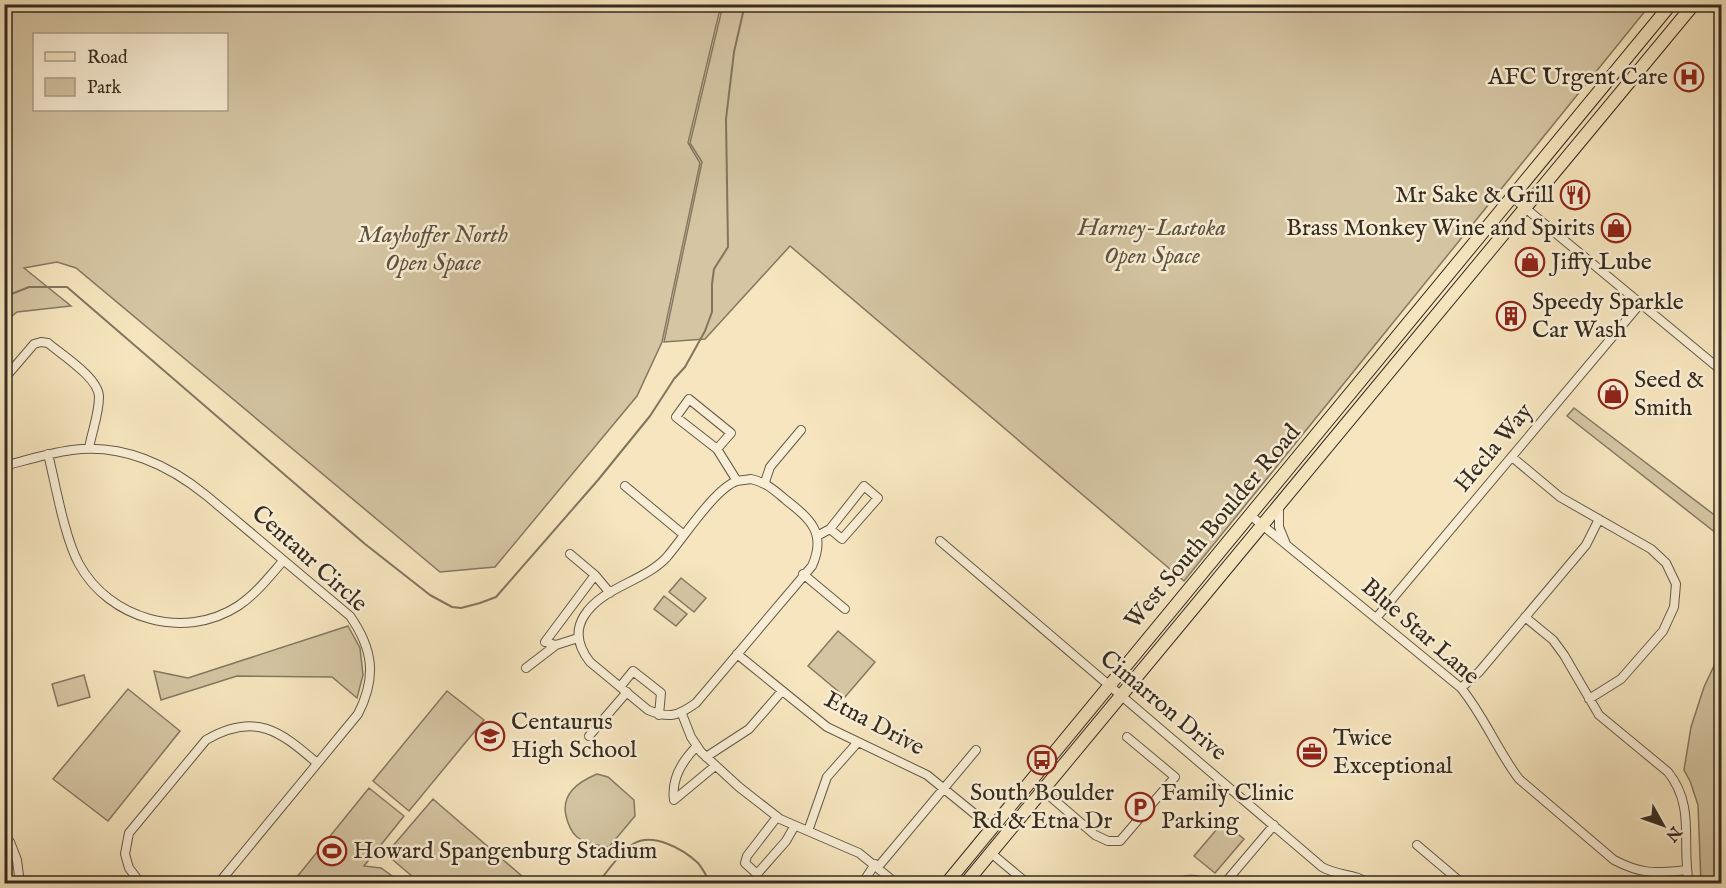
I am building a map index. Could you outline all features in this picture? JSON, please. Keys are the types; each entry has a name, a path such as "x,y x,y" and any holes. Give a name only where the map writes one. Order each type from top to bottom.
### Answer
{"main road":[{"name":"West South Boulder Road","path":"946,884 1671,4"},
{"name":"West South Boulder Road","path":"965,884 1694,4"}],"street":[{"path":"1512,197 1722,371"},
{"name":"Hecla Way","path":"1377,617 1640,304"},
{"path":"4,379 34,344 48,343 89,377 98,389 99,398 90,448"},
{"path":"717,449 730,433 689,399 676,417 717,449 737,481"},
{"path":"765,482 770,467 801,430"},
{"name":"Centaur Circle","path":"4,466 48,454 90,448 156,461 188,480 350,616 361,631 368,649 370,663 368,690 358,714 218,884"},
{"path":"48,454 72,550 80,566 109,600 128,612 152,621 175,623 198,621 216,616 236,607 252,595 283,561"},
{"path":"1512,457 1560,497 1651,549 1666,563 1676,584 1674,607 1663,631 1621,679 1589,699"},
{"path":"750,479 765,482 807,517 817,536 817,554 812,566 696,703 682,714 659,715 648,710 590,662 578,638 584,617 592,606 610,593 651,572 722,491 737,481 750,479"},
{"path":"625,486 684,535"},
{"path":"817,536 830,529 864,486 878,498 842,539 830,529"},
{"path":"1279,503 1279,527 1286,544"},
{"name":"Blue Star Lane","path":"1250,515 1461,688 1519,779 1614,860 1632,869 1647,872 1687,870"},
{"path":"1461,688 1479,672 1586,545 1599,519"},
{"name":"Cimarron Drive","path":"940,541 1332,873 1357,877 1370,884"},
{"path":"570,554 595,575 610,593"},
{"path":"803,574 844,609"},
{"path":"556,645 545,642 595,575"},
{"path":"1525,617 1552,640 1564,655 1599,715 1668,772 1676,782 1685,807 1689,884"},
{"path":"526,668 556,645 578,638"},
{"name":"Etna Drive","path":"737,654 827,727 927,775 992,828"},
{"path":"589,736 623,689 633,671 661,693 659,715"},
{"path":"715,766 674,800 673,790 683,760 749,729 782,691"},
{"path":"682,714 691,737 701,752 739,787 777,817 794,827 859,853 897,884"},
{"path":"141,884 129,868 125,854 129,833 206,740 221,731 238,727 251,726 268,729 284,736 317,763"},
{"path":"1031,780 1095,835 1108,841 1120,842 1175,777 1127,737"},
{"path":"808,831 828,777 858,742"},
{"path":"861,884 945,789 976,750"},
{"path":"777,817 747,856 745,863 757,874 786,841 794,827"},
{"path":"1224,884 1274,825"},
{"path":"10,842 17,860 20,884"},
{"path":"1417,846 1463,884"},
{"path":"991,853 1028,884"},
{"path":"1175,884 1180,881 1194,880 1209,884"}],"green space":[{"name":"Mayhoffer North Open Space","path":"5,4 721,5 688,143 700,163 662,342 637,396 495,567 440,572 76,268 57,262 24,268 71,306 17,312 5,322"},
{"name":"Harney-Lastoka Open Space","path":"723,4 1650,5 1184,581 790,246 705,339 664,342 702,162 690,143"},
{"path":"1574,408 1721,520 1721,537 1567,416"},
{"path":"681,578 706,598 694,612 669,592"},
{"path":"664,596 687,614 676,626 654,609"},
{"path":"348,626 360,648 363,675 357,698 332,677 237,676 161,700 154,671 188,678"},
{"path":"838,631 875,662 845,697 808,666"},
{"path":"1721,651 1721,883 1701,883 1698,805 1684,770 1691,727 1704,687"},
{"path":"84,675 90,697 58,706 52,684"},
{"path":"128,689 180,731 108,821 53,779"},
{"path":"447,691 484,720 409,811 373,781"},
{"path":"597,774 608,777 634,800 635,816 609,847 588,843 577,837 570,828 566,816 566,801 572,790"},
{"path":"369,788 404,816 364,866 381,868 402,883 292,883"},
{"path":"433,799 530,883 420,883 386,854"},
{"path":"1223,822 1244,839 1215,873 1194,856"}],"waterway":[{"path":"4,297 29,287 67,287 365,544 430,595 452,607 461,608 496,597 598,480 650,416 674,379 685,367 705,331 712,312 714,269 728,247 726,119 734,52 745,4"},
{"path":"598,883 628,847 649,840 667,844 692,858 700,865 711,884"}],"place":[{"name":"AFC Urgent Care","path":"1689,77"},
{"name":"Mr Sake & Grill","path":"1575,195"},
{"name":"Brass Monkey Wine and Spirits","path":"1616,228"},
{"name":"Jiffy Lube","path":"1530,262"},
{"name":"Speedy Sparkle Car Wash","path":"1511,316"},
{"name":"Seed & Smith","path":"1613,394"},
{"name":"Centaurus High School","path":"490,736"},
{"name":"Twice Exceptional","path":"1312,752"},
{"name":"South Boulder Rd & Etna Dr","path":"1042,760"},
{"name":"Family Clinic Parking","path":"1140,807"},
{"name":"Howard Spangenburg Stadium","path":"332,851"}]}
